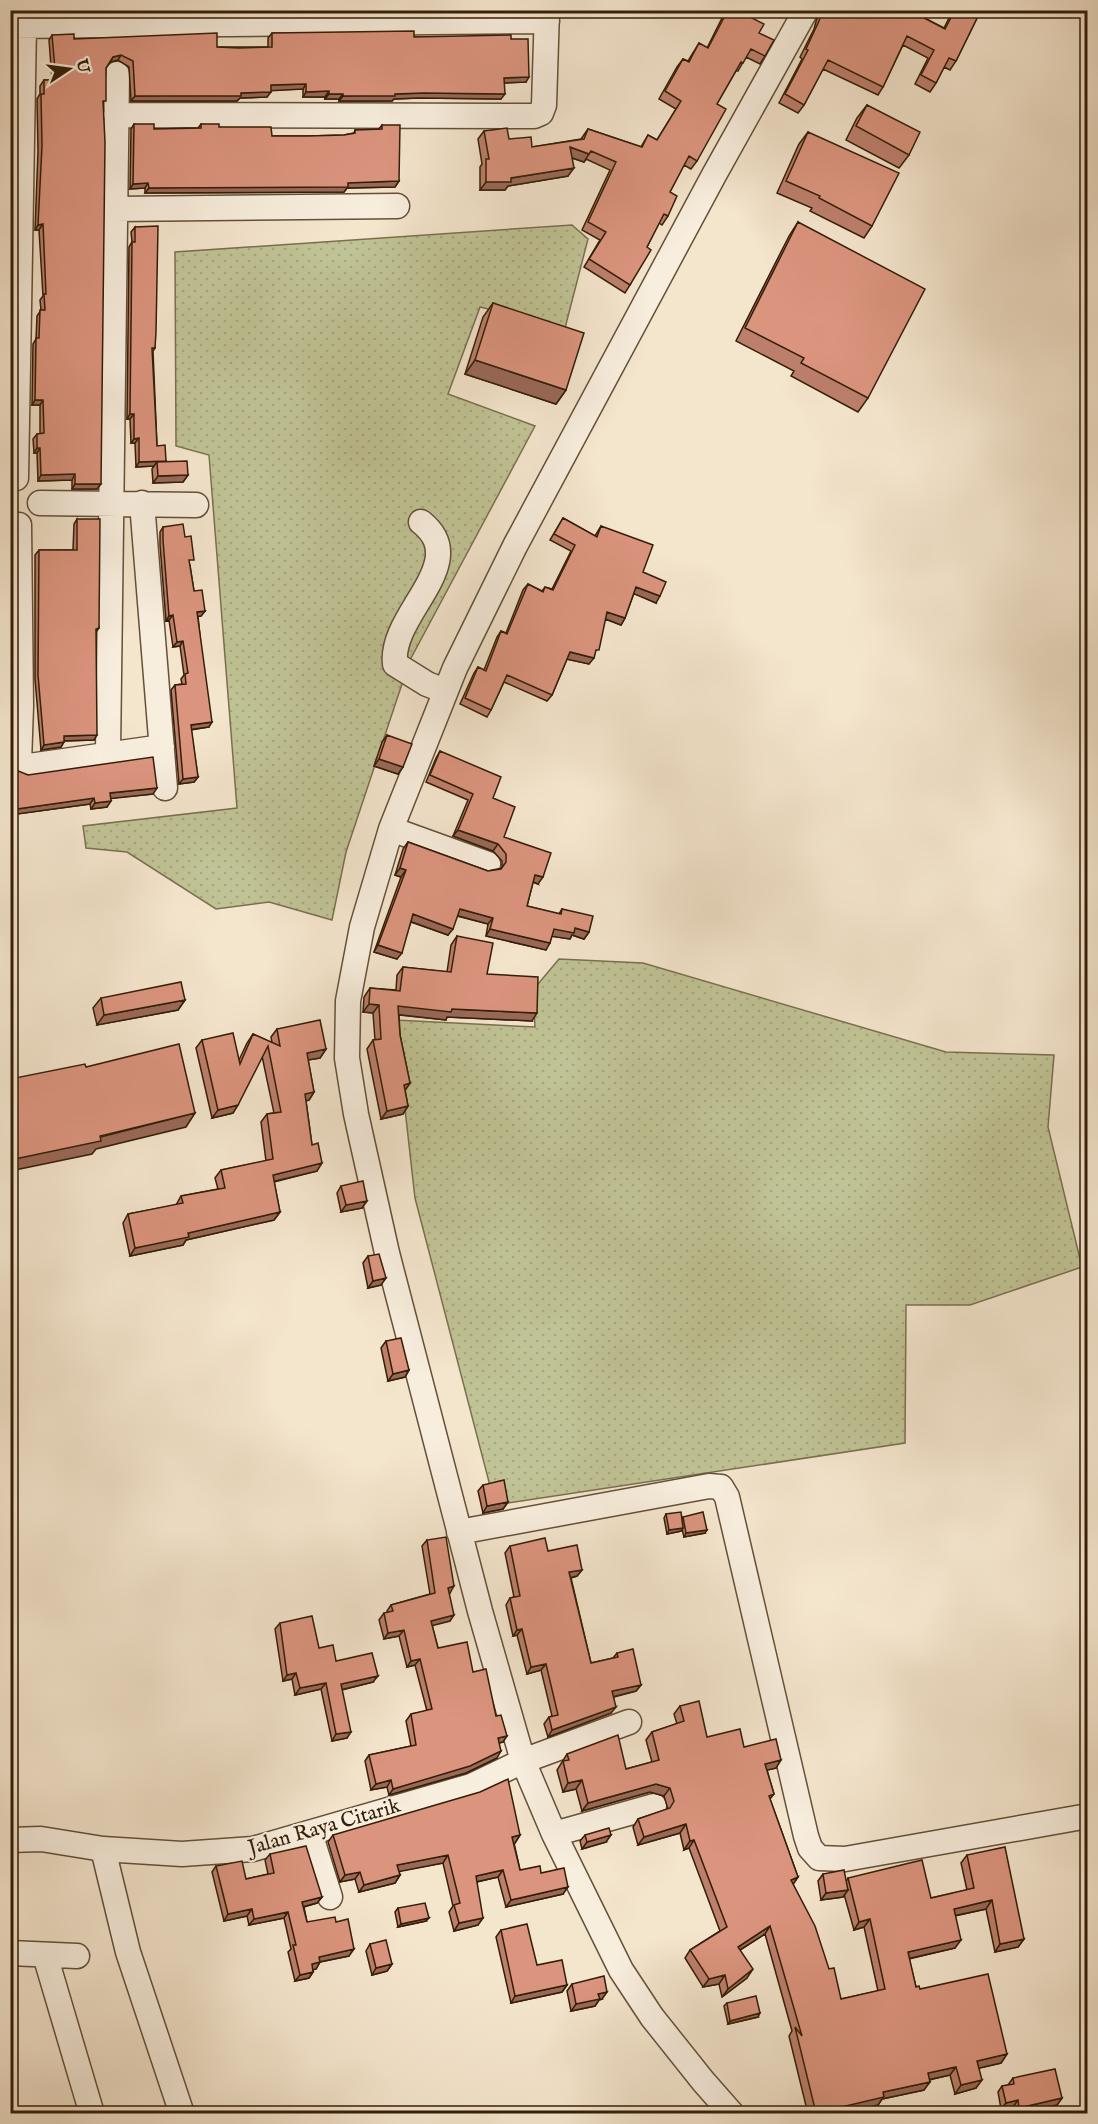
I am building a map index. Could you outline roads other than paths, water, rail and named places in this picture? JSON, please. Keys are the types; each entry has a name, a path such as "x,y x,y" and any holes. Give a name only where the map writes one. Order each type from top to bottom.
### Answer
{"street":[{"path":"732,2114 677,2050 639,1998 601,1931 554,1834 523,1761 459,1532 387,1253 356,1114 347,1058 348,1001 352,972 373,885 391,829 445,691 515,546 714,175 806,10"},
{"path":"116,115 534,116 541,112 544,105 547,16 17,25 13,479 28,481 37,490 40,503 34,518 15,524 18,758 22,767 108,752 162,747"},
{"path":"108,752 117,74"},
{"path":"116,209 397,206"},
{"path":"40,503 196,505"},
{"path":"142,503 165,788"},
{"path":"421,522 433,532 440,556 432,576 396,642 395,664 427,684 445,691"},
{"path":"391,829 488,864"},
{"path":"459,1532 709,1486 721,1487 730,1509 806,1836 810,1848 819,1858 845,1859 1088,1816"},
{"name":"Jalan Raya Citarik","path":"10,1840 41,1839 103,1850 194,1853 253,1849 471,1786 523,1761 629,1722"},
{"path":"554,1834 654,1806"},
{"path":"310,1833 330,1897"},
{"path":"103,1850 128,1952 182,2114"},
{"path":"10,1953 78,1956"},
{"path":"45,1955 92,2114"}]}
